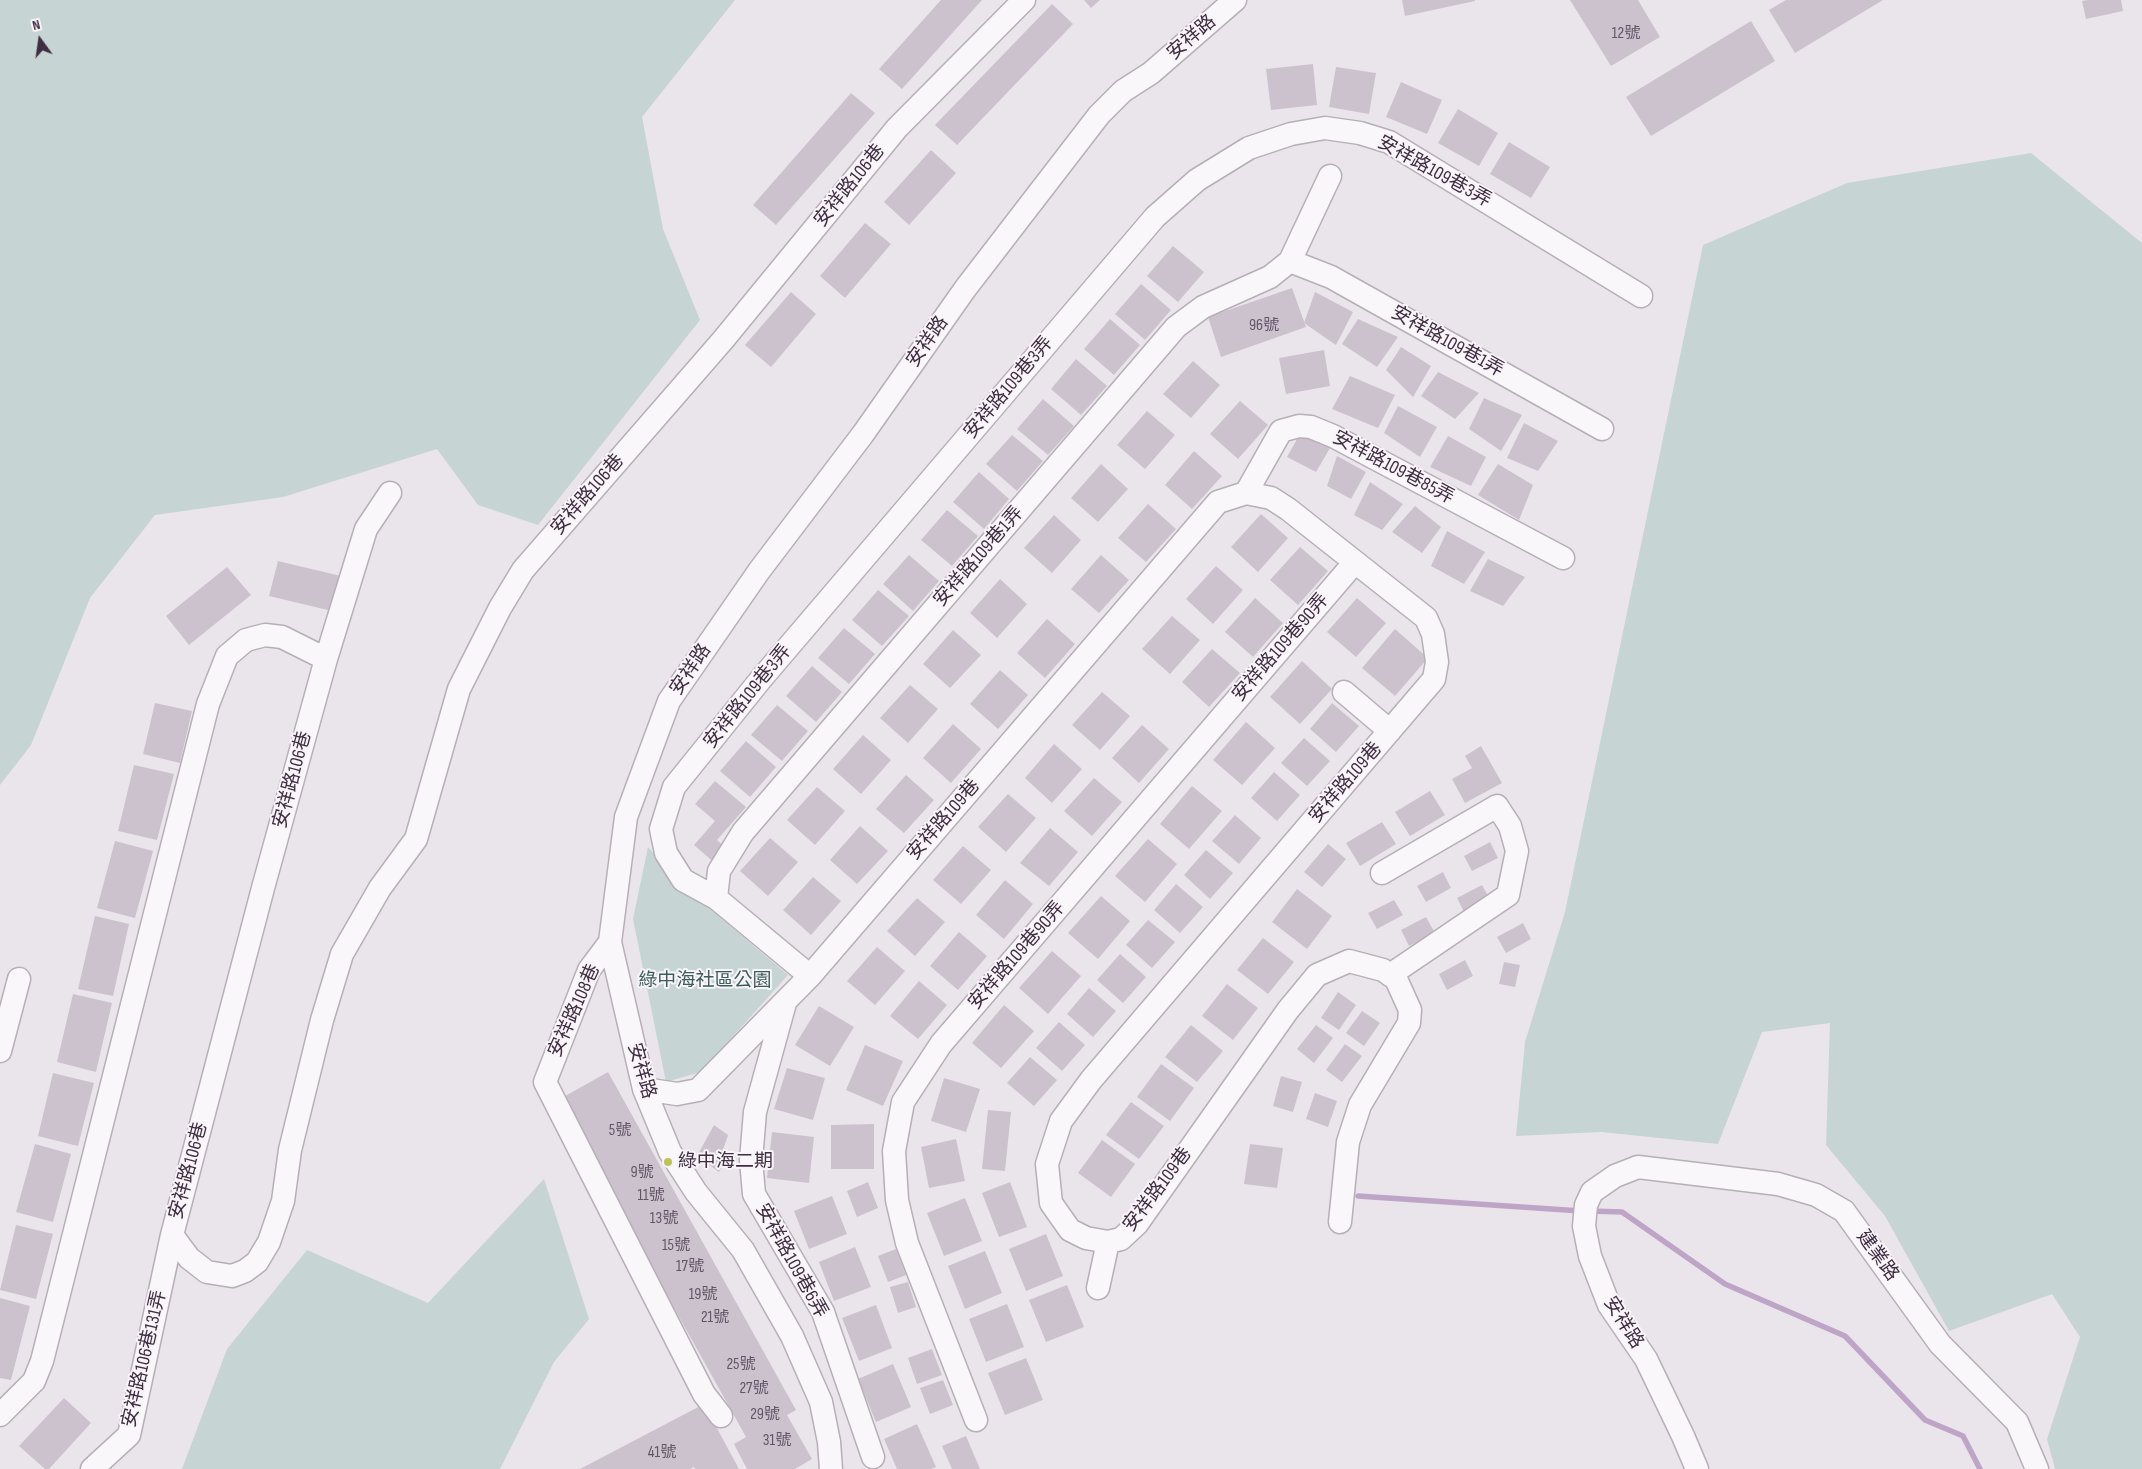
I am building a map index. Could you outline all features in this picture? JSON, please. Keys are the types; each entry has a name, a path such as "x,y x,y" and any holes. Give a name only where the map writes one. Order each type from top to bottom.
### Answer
{"street":[{"name":"安祥路106巷","path":"390,493 366,529 326,659 263,888 172,1235 189,1258 207,1272 232,1276 245,1271 257,1262 269,1242 283,1201 290,1150 322,1020 342,954 375,896 416,839 459,689 500,608 523,570 723,340 897,128 1024,0"},
{"name":"安祥路","path":"831,1469 829,1442 821,1402 792,1336 743,1250 696,1192 670,1152 644,1089 610,942 626,817 669,701 759,571 863,434 965,289 1099,115 1123,91 1151,73 1235,0"},
{"name":"安祥路109巷3弄","path":"810,976 716,898 683,880 666,853 661,829 674,787 761,679 1154,217 1197,180 1249,148 1291,134 1325,128 1360,133 1389,142 1641,296"},
{"name":"安祥路109巷1弄","path":"716,898 719,871 743,832 1176,327 1203,307 1270,277 1290,261 1330,176"},
{"name":"安祥路109巷1弄","path":"1290,261 1331,277 1602,429"},
{"name":"安祥路109巷85弄","path":"1246,493 1281,431 1299,426 1312,427 1333,436 1563,558"},
{"name":"安祥路109巷","path":"644,1089 677,1094 698,1090 810,976 1218,502 1246,493 1271,498 1288,509 1426,618 1433,634 1438,662 1434,679 1091,1080 1061,1121 1046,1164 1051,1203 1070,1230 1086,1238 1108,1242 1121,1239 1136,1224 1288,1010 1317,975 1349,962 1382,970 1390,975"},
{"name":"安祥路109巷90弄","path":"976,1420 907,1243 897,1200 894,1151 903,1102 941,1044 1355,562"},
{"path":"0,1415 34,1381 42,1361 208,704 228,656 246,640 266,635 282,637 326,659"},
{"path":"1344,692 1390,731"},
{"path":"1340,1222 1348,1142 1360,1105 1408,1022 1410,1010 1396,979 1390,975 1508,895 1517,851 1510,826 1497,806 1382,873"},
{"name":"安祥路108巷","path":"610,942 589,970 545,1082 704,1394 721,1416"},
{"path":"0,1051 19,979"},
{"name":"安祥路109巷6弄","path":"785,1002 755,1112 751,1160 754,1194 823,1312 873,1457"},
{"name":"安祥路","path":"1638,1166 1615,1176 1592,1192 1586,1205 1584,1226 1590,1256 1609,1305 1646,1359 1683,1436 1696,1469"},
{"name":"建業路","path":"1638,1166 1778,1184 1816,1195 1844,1211 1940,1344 2017,1422 2037,1469"},
{"name":"安祥路106巷131弄","path":"92,1469 129,1435 172,1235"},
{"path":"1098,1288 1108,1242"}],"green space":[{"path":"0,0 735,0 642,117 663,229 700,320 538,525 478,505 437,449 283,497 155,515 90,598 31,745 0,785"},
{"path":"2031,153 2142,243 2142,1469 2055,1469 2047,1439 2080,1337 2052,1294 1949,1331 1885,1216 1826,1145 1830,1023 1762,1032 1718,1144 1601,1132 1516,1136 1525,1042 1565,912 1703,245 1847,183"},
{"name":"綠中海社區公園","path":"648,847 678,882 788,975 701,1072 666,1082 633,919"},
{"path":"544,1179 589,1319 554,1362 500,1469 182,1469 227,1349 307,1250 428,1303"}],"building":[{"path":"941,0 982,0 902,89 879,69"},
{"path":"1084,0 1100,0 1091,8"},
{"path":"1402,0 1475,0 1475,1 1405,16"},
{"path":"1570,0 1638,0 1660,37 1611,66"},
{"path":"1786,0 1883,0 1795,53 1769,10"},
{"path":"2121,0 2123,11 2086,19 2082,1"},
{"path":"1052,4 1073,24 957,145 935,125"},
{"path":"1751,21 1775,61 1651,136 1626,97"},
{"path":"1313,64 1317,105 1271,110 1266,69"},
{"path":"1336,67 1376,73 1369,114 1329,107"},
{"path":"1401,82 1442,100 1427,134 1386,117"},
{"path":"851,93 875,113 776,225 753,205"},
{"path":"1458,109 1498,133 1479,166 1438,143"},
{"path":"1509,142 1550,167 1531,198 1490,174"},
{"path":"931,150 956,173 909,225 884,202"},
{"path":"865,223 891,244 845,298 820,276"},
{"path":"1173,246 1204,272 1178,302 1147,276"},
{"path":"1141,284 1171,310 1145,340 1115,314"},
{"path":"1292,288 1306,327 1221,357 1208,317"},
{"path":"791,292 816,314 771,367 745,345"},
{"path":"1315,292 1353,312 1336,345 1304,323"},
{"path":"1110,319 1140,345 1114,375 1084,349"},
{"path":"1358,319 1398,337 1377,367 1342,344"},
{"path":"1401,347 1431,366 1413,397 1386,370"},
{"path":"1324,350 1330,386 1286,394 1279,358"},
{"path":"1076,359 1107,386 1081,415 1051,389"},
{"path":"1193,361 1220,385 1191,418 1163,394"},
{"path":"1438,372 1479,393 1455,419 1421,396"},
{"path":"1350,376 1395,395 1378,428 1332,409"},
{"path":"1484,398 1522,415 1501,451 1469,429"},
{"path":"1043,399 1074,426 1048,455 1017,429"},
{"path":"1240,401 1268,425 1238,459 1210,434"},
{"path":"1398,406 1437,427 1420,457 1384,433"},
{"path":"1147,411 1175,435 1145,469 1117,445"},
{"path":"1524,423 1558,441 1538,471 1507,458"},
{"path":"1301,432 1333,443 1316,472 1287,457"},
{"path":"1012,435 1043,461 1017,491 986,464"},
{"path":"1448,436 1486,457 1471,486 1430,467"},
{"path":"1194,451 1222,476 1192,509 1165,485"},
{"path":"1337,456 1366,472 1351,499 1327,486"},
{"path":"1101,464 1128,489 1098,522 1071,498"},
{"path":"1498,464 1533,485 1519,520 1478,495"},
{"path":"979,472 1009,499 984,529 953,502"},
{"path":"1370,482 1403,504 1382,530 1354,515"},
{"path":"1148,504 1176,529 1146,562 1118,538"},
{"path":"1415,506 1441,527 1422,553 1392,532"},
{"path":"947,510 978,536 952,566 921,540"},
{"path":"1261,514 1288,538 1258,572 1231,547"},
{"path":"1054,515 1081,540 1052,573 1024,548"},
{"path":"1447,531 1485,552 1464,584 1431,566"},
{"path":"1300,547 1328,571 1298,605 1270,580"},
{"path":"909,555 939,581 913,611 883,584"},
{"path":"1101,555 1129,580 1099,613 1071,589"},
{"path":"1488,559 1525,577 1503,606 1470,591"},
{"path":"278,561 341,576 332,611 269,596"},
{"path":"1216,566 1243,590 1213,624 1186,599"},
{"path":"227,567 251,595 189,645 166,616"},
{"path":"1000,579 1027,604 997,638 970,613"},
{"path":"878,590 909,616 882,646 852,620"},
{"path":"1255,598 1283,623 1253,657 1225,632"},
{"path":"1357,598 1386,623 1356,657 1327,632"},
{"path":"1172,616 1200,640 1170,674 1142,649"},
{"path":"1047,619 1075,644 1045,678 1017,653"},
{"path":"844,628 875,654 849,684 818,658"},
{"path":"1395,629 1428,658 1395,696 1362,668"},
{"path":"953,630 981,655 950,688 923,664"},
{"path":"1212,649 1240,673 1209,707 1182,682"},
{"path":"1302,661 1332,689 1300,724 1270,697"},
{"path":"812,666 842,692 816,722 786,696"},
{"path":"1000,670 1028,695 998,729 970,704"},
{"path":"910,685 938,709 908,743 880,718"},
{"path":"1102,692 1130,716 1100,750 1072,725"},
{"path":"155,703 192,711 180,763 143,754"},
{"path":"1332,703 1359,726 1336,752 1310,729"},
{"path":"777,705 808,731 782,761 751,735"},
{"path":"1246,722 1275,748 1242,785 1213,760"},
{"path":"953,724 981,749 951,783 923,758"},
{"path":"1142,725 1169,749 1139,783 1112,758"},
{"path":"863,735 891,760 861,794 833,769"},
{"path":"1304,738 1330,761 1307,786 1281,763"},
{"path":"746,741 776,767 750,797 720,771"},
{"path":"1054,744 1082,769 1052,803 1025,778"},
{"path":"1481,746 1502,783 1465,803 1452,779 1472,768 1465,756"},
{"path":"134,765 174,774 157,840 118,831"},
{"path":"1274,772 1300,795 1277,821 1251,798"},
{"path":"906,775 934,800 904,833 876,809"},
{"path":"1094,778 1122,802 1092,836 1064,811"},
{"path":"715,781 746,807 717,840 729,851 717,865 694,845 715,821 695,804"},
{"path":"1192,786 1222,811 1189,849 1160,824"},
{"path":"817,787 845,811 815,845 787,820"},
{"path":"1430,791 1445,815 1410,836 1395,812"},
{"path":"1008,794 1036,818 1006,852 978,827"},
{"path":"1235,815 1261,838 1239,864 1212,841"},
{"path":"1382,822 1396,844 1360,866 1346,843"},
{"path":"860,826 888,851 857,884 830,860"},
{"path":"1050,828 1078,852 1049,886 1020,863"},
{"path":"770,838 798,862 768,896 740,871"},
{"path":"1148,839 1177,864 1145,902 1115,876"},
{"path":"115,841 153,851 135,918 97,908"},
{"path":"1490,842 1498,858 1472,871 1464,856"},
{"path":"1328,844 1346,859 1322,887 1304,872"},
{"path":"963,846 991,870 961,904 933,880"},
{"path":"1206,850 1233,873 1210,899 1184,875"},
{"path":"1443,872 1451,888 1426,902 1417,886"},
{"path":"813,877 841,901 811,935 783,910"},
{"path":"1005,880 1033,904 1004,939 976,915"},
{"path":"1176,884 1203,907 1180,933 1154,910"},
{"path":"1482,885 1491,901 1465,914 1457,898"},
{"path":"1297,889 1332,916 1307,949 1272,922"},
{"path":"1101,896 1130,921 1098,959 1068,933"},
{"path":"917,898 945,922 915,956 887,931"},
{"path":"1394,900 1403,915 1377,929 1368,913"},
{"path":"95,916 129,924 113,996 78,989"},
{"path":"1426,917 1435,933 1409,946 1401,930"},
{"path":"1148,920 1175,942 1152,968 1126,945"},
{"path":"1523,923 1531,939 1506,953 1497,937"},
{"path":"959,932 987,956 958,990 930,966"},
{"path":"1263,938 1294,962 1268,994 1237,970"},
{"path":"877,947 905,971 875,1005 847,981"},
{"path":"1052,951 1081,976 1048,1014 1019,988"},
{"path":"1120,954 1146,977 1123,1003 1097,980"},
{"path":"1465,960 1473,976 1447,990 1439,974"},
{"path":"1504,962 1520,965 1515,987 1499,984"},
{"path":"919,981 947,1005 918,1039 890,1016"},
{"path":"1227,984 1258,1008 1233,1040 1202,1016"},
{"path":"1089,988 1116,1011 1093,1037 1067,1014"},
{"path":"1338,992 1356,1005 1339,1030 1321,1018"},
{"path":"73,994 112,1003 96,1072 57,1062"},
{"path":"1004,1005 1034,1031 1001,1068 972,1043"},
{"path":"819,1006 854,1027 830,1066 795,1045"},
{"path":"1362,1011 1380,1023 1364,1046 1346,1033"},
{"path":"1059,1022 1085,1045 1062,1071 1036,1048"},
{"path":"1191,1025 1223,1051 1197,1082 1165,1057"},
{"path":"1316,1025 1333,1038 1314,1063 1297,1049"},
{"path":"1345,1044 1362,1056 1342,1082 1326,1070"},
{"path":"865,1045 903,1061 883,1106 846,1090"},
{"path":"1030,1057 1057,1080 1034,1106 1007,1083"},
{"path":"1161,1064 1194,1088 1170,1121 1137,1097"},
{"path":"787,1068 825,1078 813,1120 774,1109"},
{"path":"608,1072 796,1410 787,1415 812,1459 795,1469 747,1469 734,1444 746,1437 558,1100"},
{"path":"53,1073 94,1083 78,1146 38,1136"},
{"path":"1281,1076 1302,1082 1293,1112 1273,1106"},
{"path":"944,1078 980,1089 966,1132 931,1121"},
{"path":"1315,1093 1337,1101 1328,1127 1306,1119"},
{"path":"1131,1102 1164,1126 1139,1159 1106,1135"},
{"path":"988,1110 1011,1112 1005,1171 982,1169"},
{"path":"874,1124 874,1169 831,1169 831,1125"},
{"path":"714,1125 728,1135 721,1156 727,1158 719,1172 697,1156"},
{"path":"772,1132 814,1137 809,1183 767,1178"},
{"path":"956,1139 965,1181 929,1188 921,1147"},
{"path":"1102,1140 1135,1164 1111,1197 1078,1173"},
{"path":"35,1144 71,1154 53,1222 16,1212"},
{"path":"1250,1144 1283,1148 1277,1188 1244,1184"},
{"path":"868,1182 878,1208 857,1217 847,1191"},
{"path":"1010,1182 1027,1227 999,1237 982,1193"},
{"path":"832,1196 847,1234 809,1249 794,1211"},
{"path":"965,1198 982,1241 944,1256 927,1213"},
{"path":"16,1225 53,1234 36,1299 0,1290"},
{"path":"1046,1234 1063,1276 1026,1291 1009,1249"},
{"path":"855,1247 871,1287 834,1301 819,1262"},
{"path":"896,1249 906,1275 888,1282 878,1256"},
{"path":"985,1251 1002,1293 965,1309 948,1266"},
{"path":"908,1282 916,1307 898,1313 890,1287"},
{"path":"1067,1285 1084,1327 1046,1342 1029,1300"},
{"path":"0,1298 30,1306 11,1380 0,1378"},
{"path":"1007,1304 1024,1347 986,1362 969,1319"},
{"path":"876,1305 892,1348 859,1361 842,1318"},
{"path":"932,1349 942,1375 917,1384 908,1358"},
{"path":"1026,1358 1043,1400 1005,1415 988,1373"},
{"path":"893,1364 911,1407 876,1422 858,1379"},
{"path":"943,1380 953,1405 930,1414 920,1388"},
{"path":"64,1398 91,1423 49,1469 45,1469 19,1446"},
{"path":"704,1404 739,1469 695,1469 694,1467 690,1469 580,1469"},
{"path":"917,1424 936,1467 931,1469 897,1469 884,1439"},
{"path":"966,1436 980,1469 952,1469 942,1446"}],"waterway":[{"path":"1358,1196 1581,1211"},
{"path":"1590,1211 1622,1212 1725,1284 1845,1336 1925,1420 1963,1436 1980,1469"}],"place":[{"name":"綠中海二期","path":"668,1162"}]}
